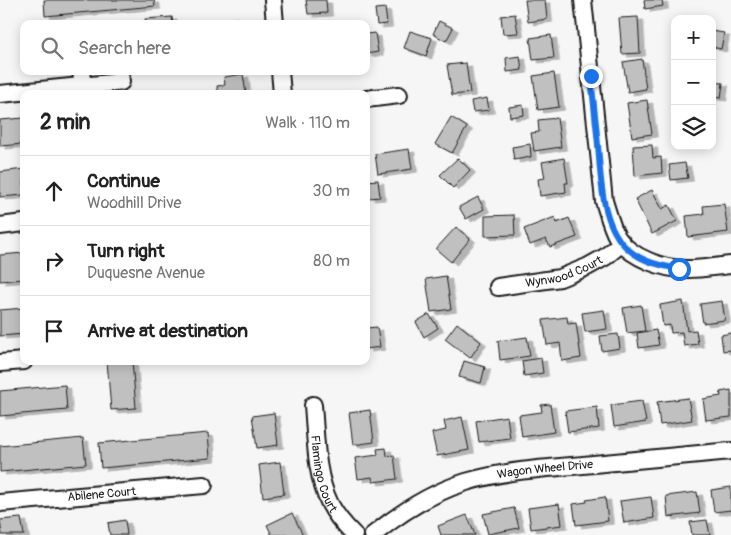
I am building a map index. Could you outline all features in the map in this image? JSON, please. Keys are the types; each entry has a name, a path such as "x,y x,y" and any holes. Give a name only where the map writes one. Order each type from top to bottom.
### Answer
{"street":[{"path":"273,0 275,20"},
{"path":"584,0 604,201 610,223 617,236 630,251 646,260 663,266 688,269 731,265"},
{"path":"22,90 82,79 121,82 120,75"},
{"path":"280,75 282,90"},
{"path":"0,94 20,90"},
{"path":"370,99 399,95"},
{"path":"0,226 20,224"},
{"name":"Wynwood Court","path":"498,286 560,278 587,267 622,243"},
{"path":"0,363 20,361"},
{"name":"Flamingo Court","path":"313,405 318,468 324,490 340,520 354,535"},
{"name":"Wagon Wheel Drive","path":"373,535 414,505 465,482 491,476 551,468 731,451"},
{"name":"Abilene Court","path":"0,503 204,485"}],"building":[{"path":"44,0 154,0 155,6 45,16"},
{"path":"306,0 326,0 327,13 308,14"},
{"path":"525,0 545,0 547,19 528,22"},
{"path":"644,0 662,0 663,6 645,9"},
{"path":"385,8 387,24 377,25 375,9"},
{"path":"515,14 518,33 503,34 501,16"},
{"path":"172,17 172,20 145,20"},
{"path":"638,17 640,53 622,54 619,18"},
{"path":"237,18 237,20 218,20"},
{"path":"439,21 453,28 446,41 433,34"},
{"path":"410,31 432,38 426,56 404,48"},
{"path":"716,32 724,33 721,49 716,48"},
{"path":"375,33 378,52 370,53 370,34"},
{"path":"551,35 554,58 533,60 530,38"},
{"path":"520,56 522,70 507,72 506,58"},
{"path":"642,59 646,89 628,92 623,62"},
{"path":"466,63 470,93 452,95 447,65"},
{"path":"554,73 559,107 538,110 533,76"},
{"path":"243,75 245,90 218,90 217,86 225,85 224,77"},
{"path":"716,82 723,83 721,98 716,97"},
{"path":"487,98 489,110 473,112 471,101"},
{"path":"647,100 652,134 632,137 627,103"},
{"path":"523,105 524,115 510,117 509,107"},
{"path":"451,117 467,127 452,153 435,144"},
{"path":"20,118 20,144 0,146 0,120"},
{"path":"557,118 561,147 534,151 531,133 539,132 538,120"},
{"path":"530,144 531,157 514,160 512,147"},
{"path":"652,145 653,158 661,157 662,173 635,176 633,146"},
{"path":"409,149 412,169 378,174 375,154"},
{"path":"458,158 470,170 453,188 440,175"},
{"path":"564,158 568,183 565,183 566,192 540,196 538,179 545,178 542,162"},
{"path":"685,163 688,178 671,180 669,165"},
{"path":"20,170 20,195 0,197 0,172"},
{"path":"378,180 380,197 370,198 370,181"},
{"path":"652,190 662,209 669,205 677,221 652,234 635,199"},
{"path":"478,197 484,209 466,219 459,207"},
{"path":"724,204 728,232 688,237 686,216 704,214 703,206"},
{"path":"514,215 515,235 485,236 485,216"},
{"path":"555,217 557,223 569,218 577,237 550,247 546,239 530,245 524,229"},
{"path":"456,227 470,239 451,262 436,249"},
{"path":"20,253 20,279 0,281 0,255"},
{"path":"446,276 451,309 431,312 426,279"},
{"path":"683,301 687,331 696,330 698,344 684,346 682,332 671,333 670,325 663,326 660,305"},
{"path":"722,301 725,320 703,323 700,304"},
{"path":"641,305 645,331 627,333 623,308"},
{"path":"20,308 20,334 0,336 0,310"},
{"path":"604,310 607,329 585,332 582,313"},
{"path":"429,314 438,328 424,337 416,322"},
{"path":"567,317 568,324 576,323 581,358 562,361 560,343 547,345 543,320"},
{"path":"457,323 481,342 470,358 445,339"},
{"path":"377,327 380,347 370,348 370,328"},
{"path":"656,330 659,345 639,348 637,333"},
{"path":"731,333 731,350 723,351 721,335"},
{"path":"618,334 620,348 602,351 600,336"},
{"path":"527,337 530,356 500,360 498,341"},
{"path":"541,358 543,373 524,376 522,361"},
{"path":"464,361 485,367 481,383 459,377"},
{"path":"107,365 132,365 136,408 111,410"},
{"path":"65,385 67,410 0,416 0,391"},
{"path":"731,390 731,417 706,420 703,399 721,396 720,392"},
{"path":"688,398 692,420 660,425 657,402"},
{"path":"642,401 646,422 614,427 611,405"},
{"path":"550,404 554,432 522,437 519,415 542,412 541,405"},
{"path":"597,407 599,428 568,432 565,411"},
{"path":"370,410 374,442 353,445 349,413"},
{"path":"274,413 278,445 257,448 252,416"},
{"path":"507,416 510,438 479,442 476,421"},
{"path":"462,417 469,450 437,456 432,433 446,430 444,421"},
{"path":"208,433 210,458 101,468 99,443"},
{"path":"83,438 86,464 0,472 0,446"},
{"path":"386,448 387,456 394,455 397,479 373,482 372,477 358,479 355,458 378,455 377,449"},
{"path":"280,462 284,494 263,497 259,465"},
{"path":"731,487 731,510 714,512 711,490"},
{"path":"697,492 700,513 668,517 666,496"},
{"path":"605,497 608,521 576,525 573,504"},
{"path":"651,497 654,518 624,523 620,501"},
{"path":"559,504 562,525 531,529 528,508"},
{"path":"514,508 519,528 488,534 483,514"},
{"path":"292,513 303,535 272,535 267,525"},
{"path":"467,515 475,535 441,535 438,526"},
{"path":"21,518 24,535 2,535 0,520"},
{"path":"125,520 127,535 110,535 108,523"},
{"path":"707,520 710,535 692,535 690,522"}],"route":[{"path":"591,76 604,201 610,223 622,243 630,251 646,260 679,269"}]}
